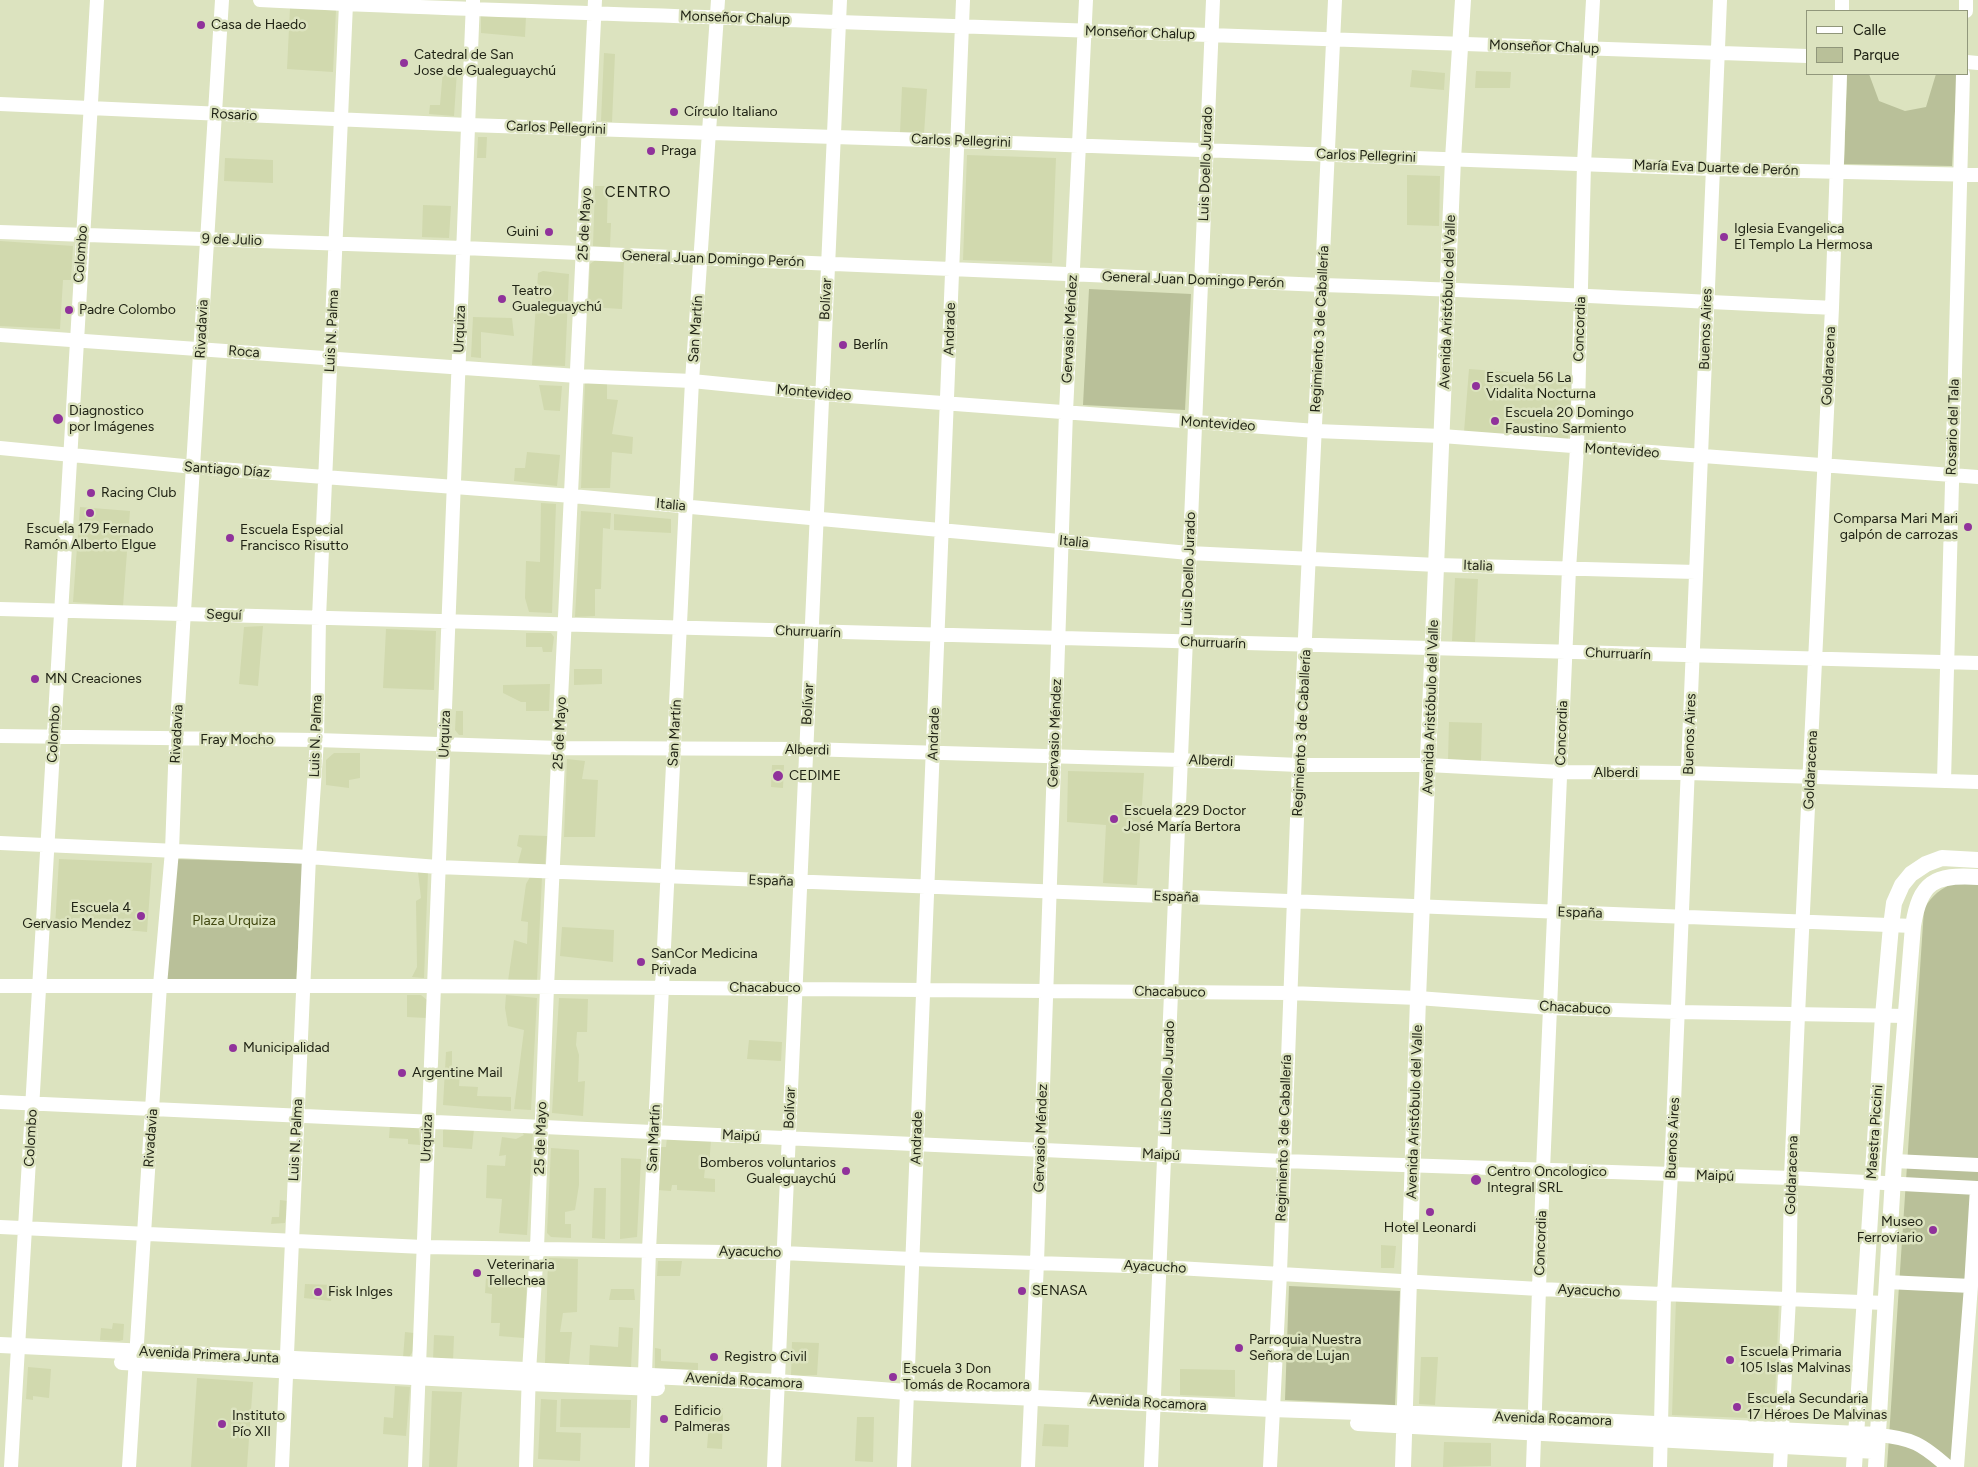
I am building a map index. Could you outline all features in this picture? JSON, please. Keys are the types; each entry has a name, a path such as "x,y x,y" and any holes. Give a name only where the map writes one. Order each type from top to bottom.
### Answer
{"main road":[{"name":"Avenida Aristóbulo del Valle","path":"1402,1467 1414,1165 1418,998 1454,159 1463,0"},
{"name":"Maestra Piccini","path":"1854,1467 1883,1016 1890,926 1894,903 1902,885 1911,874 1926,864 1942,858 1978,860"},
{"name":"Maestra Piccini","path":"1877,1451 1894,1161 1916,906 1924,890 1943,878 1955,875 1978,877"},
{"name":"Avenida Primera Junta","path":"0,1345 18,1352"},
{"name":"Avenida Primera Junta","path":"0,1356 18,1352 419,1371"},
{"name":"Avenida Rocamora","path":"419,1371 1856,1441 1877,1451"}],"street":[{"name":"Colombo","path":"11,1467 97,0"},
{"name":"Rivadavia","path":"128,1467 160,985 172,851 176,740 222,0"},
{"name":"Monseñor Chalup","path":"260,0 346,4 595,7 717,16 962,27 1806,56"},
{"name":"San Martín","path":"642,1467 648,1250 692,381 718,0"},
{"name":"Bolívar","path":"774,1467 794,988 840,0"},
{"name":"Andrade","path":"904,1467 963,0"},
{"name":"Gervasio Méndez","path":"1028,1467 1037,1262 1066,412 1086,0"},
{"name":"Luis Doello Jurado","path":"1151,1467 1213,0"},
{"name":"Regimiento 3 de Caballería","path":"1270,1467 1280,1273 1299,765 1335,0"},
{"name":"Concordia","path":"1533,1467 1543,1170 1569,570 1577,448 1584,164 1593,0"},
{"name":"Buenos Aires","path":"1660,1467 1664,1295 1671,1174 1720,0"},
{"name":"Luis N. Palma","path":"282,1467 309,857 317,740 319,618 346,4"},
{"name":"Urquiza","path":"415,1467 473,5"},
{"name":"25 de Mayo","path":"526,1467 547,987 595,7"},
{"name":"Goldaracena","path":"1780,1467 1789,1298 1791,1178 1798,1014 1811,777 1832,308 1840,75"},
{"name":"Rosario del Tala","path":"1944,781 1963,75"},
{"name":"Rosario","path":"0,104 468,125"},
{"name":"Carlos Pellegrini","path":"468,125 1454,159"},
{"name":"María Eva Duarte de Perón","path":"1454,159 1713,169 1978,175"},
{"name":"9 de Julio","path":"0,232 463,248"},
{"name":"General Juan Domingo Perón","path":"463,248 1322,286 1449,289 1832,308"},
{"name":"Roca","path":"0,335 458,366"},
{"name":"Montevideo","path":"458,366 577,376 692,381 822,394 1316,431 1442,436 1577,448 1978,477"},
{"name":"Santiago Díaz","path":"0,448 194,467 454,486"},
{"name":"Italia","path":"454,486 1189,553 1569,570 1696,572"},
{"name":"Seguí","path":"0,609 448,622"},
{"name":"Churruarín","path":"448,622 1978,663"},
{"name":"Fray Mocho","path":"0,736 176,740 317,740 444,744"},
{"name":"Alberdi","path":"444,744 559,748 806,749 1299,765 1428,765 1561,772 1688,773 1978,782"},
{"name":"España","path":"0,843 309,857 438,867 553,872 1913,926"},
{"name":"Chacabuco","path":"0,986 434,986 1290,993 1418,998 1551,1008 1906,1016"},
{"name":"Maipú","path":"0,1102 1164,1156 1894,1182 1977,1188"},
{"path":"1894,1161 1978,1164"},
{"path":"1957,1467 1978,1173"},
{"name":"Ayacucho","path":"0,1228 423,1247 783,1253 1037,1262 1280,1273 1539,1289 1886,1303"},
{"path":"1887,1282 1970,1286"},
{"path":"1877,1451 1902,1437 1921,1446 1948,1467"}],"shaded area":[{"path":"290,8 336,10 333,72 287,69"},
{"path":"481,16 526,16 525,37 481,33"},
{"path":"604,53 615,54 612,122 601,121"},
{"path":"443,70 457,71 454,116 429,114 430,105 440,105"},
{"path":"1412,70 1445,73 1444,90 1410,87"},
{"path":"1476,71 1511,72 1510,88 1475,88"},
{"path":"902,87 927,89 924,134 900,133"},
{"path":"478,137 487,137 486,158 477,158"},
{"path":"967,155 1056,158 1052,263 963,260"},
{"path":"225,158 273,160 273,183 224,181"},
{"path":"1407,175 1440,176 1439,226 1407,225"},
{"path":"595,186 608,186 607,223 611,223 610,247 593,246"},
{"path":"423,205 451,206 449,238 422,237"},
{"path":"0,241 73,246 71,280 63,280 60,329 0,326"},
{"path":"597,259 624,260 622,309 588,307 590,264"},
{"path":"543,271 569,274 565,366 532,365 538,273"},
{"path":"473,317 512,318 514,336 481,332 481,358 471,357"},
{"path":"1469,369 1573,377 1568,440 1464,432"},
{"path":"585,383 607,383 607,399 618,400 612,434 633,437 632,454 612,452 610,488 581,488"},
{"path":"539,385 562,386 560,411 544,410"},
{"path":"527,452 560,455 557,486 514,481 515,468 525,468"},
{"path":"541,503 556,504 552,613 529,612 525,598 526,561 540,562"},
{"name":"Racing Club","path":"80,507 130,511 123,606 73,602"},
{"path":"581,511 611,513 610,529 603,528 601,589 595,589 595,616 575,617"},
{"path":"614,514 671,519 671,533 614,530"},
{"path":"1455,578 1478,579 1475,642 1452,641"},
{"path":"263,626 258,686 239,684 244,627"},
{"path":"386,629 436,631 434,690 383,688"},
{"path":"526,633 551,633 554,637 552,652 543,652 542,647 526,647"},
{"path":"574,669 602,669 602,684 574,685"},
{"path":"550,684 549,711 526,711 526,702 521,702 503,693 503,685"},
{"path":"456,711 463,711 463,735 459,735 455,730"},
{"path":"1449,722 1482,723 1481,761 1448,760"},
{"path":"334,753 360,753 360,778 349,780 349,788 326,785 326,760"},
{"path":"567,759 585,761 582,779 598,780 595,837 564,837"},
{"name":"CEDIME","path":"772,765 784,765 783,788 771,787"},
{"path":"1068,771 1144,773 1137,885 1103,883 1106,825 1067,822"},
{"path":"519,835 547,836 545,865 518,863 522,848 517,846"},
{"path":"59,859 152,863 147,932 117,929 117,920 73,918 72,927 55,927"},
{"path":"418,872 428,872 424,978 412,977 417,967 416,901 421,898"},
{"path":"530,877 542,877 537,980 508,981 514,940 527,944 528,922 521,921 526,884"},
{"path":"562,927 614,930 613,962 560,956"},
{"path":"407,995 421,995 427,1000 426,1018 407,1017"},
{"path":"506,995 537,998 531,1110 514,1109 524,1030 508,1026 505,1008"},
{"path":"559,998 588,999 587,1032 577,1032 576,1045 579,1055 578,1082 585,1081 583,1116 552,1113"},
{"path":"749,1040 782,1042 781,1061 747,1059"},
{"path":"452,1051 452,1070 460,1071 459,1086 478,1087 477,1096 511,1097 511,1111 443,1105 446,1052"},
{"path":"390,1125 419,1128 420,1145 408,1144 408,1139 389,1138"},
{"path":"446,1127 474,1129 472,1149 443,1147 443,1130"},
{"path":"521,1131 533,1132 527,1235 499,1233 502,1199 486,1198 487,1165 505,1166 506,1155 499,1156 502,1137 516,1139 524,1135"},
{"path":"667,1137 711,1139 709,1168 705,1168 704,1178 715,1179 715,1192 677,1190 677,1185 672,1185 671,1191 657,1190 660,1147 666,1147"},
{"path":"551,1148 579,1150 579,1185 575,1210 565,1212 565,1224 571,1224 571,1238 551,1237 547,1233"},
{"path":"621,1158 641,1159 637,1237 620,1239"},
{"path":"594,1188 606,1188 605,1239 592,1238"},
{"path":"280,1200 288,1201 285,1223 271,1224 272,1217 279,1217"},
{"path":"1381,1245 1396,1246 1394,1268 1381,1268"},
{"path":"548,1258 578,1259 577,1312 563,1313 560,1332 572,1332 569,1364 545,1363"},
{"path":"658,1261 682,1261 680,1276 657,1276"},
{"path":"486,1278 527,1280 524,1338 499,1336 500,1323 491,1323 492,1294 485,1293"},
{"name":"Fisk Inlges","path":"305,1284 333,1285 331,1301 304,1298"},
{"path":"611,1289 634,1289 635,1300 609,1300"},
{"path":"1676,1299 1779,1303 1774,1419 1672,1415"},
{"path":"113,1323 124,1324 123,1340 100,1340 101,1328 112,1329"},
{"path":"619,1327 633,1328 631,1368 589,1366 590,1345 618,1347"},
{"path":"405,1332 414,1333 413,1351 408,1359 403,1358"},
{"path":"434,1335 454,1336 453,1361 433,1361"},
{"path":"792,1342 819,1343 817,1375 791,1376"},
{"path":"655,1348 661,1349 661,1361 698,1363 698,1372 655,1370"},
{"path":"1421,1357 1438,1357 1435,1405 1419,1404"},
{"path":"28,1367 51,1369 49,1398 33,1396 33,1400 26,1399"},
{"path":"1180,1369 1235,1370 1235,1397 1180,1395"},
{"name":"Instituto Pío XII","path":"197,1378 253,1382 247,1467 191,1467"},
{"path":"395,1386 410,1387 406,1436 383,1434 384,1417 393,1418"},
{"path":"432,1391 462,1392 457,1467 429,1467"},
{"path":"541,1399 557,1400 556,1432 581,1433 580,1461 538,1459"},
{"path":"561,1399 631,1400 630,1428 560,1427"},
{"path":"723,1408 722,1449 707,1448 710,1410"},
{"path":"857,1417 874,1417 873,1462 855,1461"},
{"path":"1044,1424 1069,1425 1068,1447 1042,1446"},
{"path":"1444,1442 1491,1443 1491,1466 1443,1467"}],"green space":[{"path":"1847,75 1869,75 1879,101 1905,111 1926,107 1936,75 1957,75 1952,166 1844,164"},
{"path":"1089,289 1191,294 1185,410 1083,405"},
{"name":"Plaza Urquiza","path":"173,859 303,863 296,983 166,980"},
{"path":"1957,882 1978,883 1978,1188 1958,1467 1887,1467 1924,909 1937,892"},
{"path":"1289,1286 1400,1291 1395,1405 1285,1400"}],"place":[{"name":"Casa de Haedo","path":"201,25"},
{"name":"Catedral de San Jose de Gualeguaychú","path":"404,63"},
{"name":"Círculo Italiano","path":"674,112"},
{"name":"Praga","path":"651,151"},
{"name":"Guini","path":"549,232"},
{"name":"Iglesia Evangelica El Templo La Hermosa","path":"1724,237"},
{"name":"Teatro Gualeguaychú","path":"502,299"},
{"name":"Padre Colombo","path":"69,310"},
{"name":"Berlín","path":"843,345"},
{"name":"Escuela 56 La Vidalita Nocturna","path":"1476,386"},
{"name":"Diagnostico por Imágenes","path":"58,419"},
{"name":"Escuela 20 Domingo Faustino Sarmiento","path":"1495,421"},
{"name":"Racing Club","path":"91,493"},
{"name":"Escuela 179 Fernado Ramón Alberto Elgue","path":"90,513"},
{"name":"Comparsa Mari Mari galpón de carrozas","path":"1968,527"},
{"name":"Escuela Especial Francisco Risutto","path":"230,538"},
{"name":"MN Creaciones","path":"35,679"},
{"name":"CEDIME","path":"778,776"},
{"name":"Escuela 229 Doctor José María Bertora","path":"1114,819"},
{"name":"Escuela 4 Gervasio Mendez","path":"141,916"},
{"name":"SanCor Medicina Privada","path":"641,962"},
{"name":"Municipalidad","path":"233,1048"},
{"name":"Argentine Mail","path":"402,1073"},
{"name":"Bomberos voluntarios Gualeguaychú","path":"846,1171"},
{"name":"Centro Oncologico Integral SRL","path":"1476,1180"},
{"name":"Hotel Leonardi","path":"1430,1212"},
{"name":"Museo Ferroviario","path":"1933,1230"},
{"name":"Veterinaria Tellechea","path":"477,1273"},
{"name":"SENASA","path":"1022,1291"},
{"name":"Fisk Inlges","path":"318,1292"},
{"name":"Parroquia Nuestra Señora de Lujan","path":"1239,1348"},
{"name":"Registro Civil","path":"714,1357"},
{"name":"Escuela Primaria 105 Islas Malvinas","path":"1730,1360"},
{"name":"Escuela 3 Don Tomás de Rocamora","path":"893,1377"},
{"name":"Escuela Secundaria 17 Héroes De Malvinas","path":"1737,1407"},
{"name":"Edificio Palmeras","path":"664,1419"},
{"name":"Instituto Pío XII","path":"222,1424"}],"district":[{"name":"CENTRO","path":"638,193"}]}
